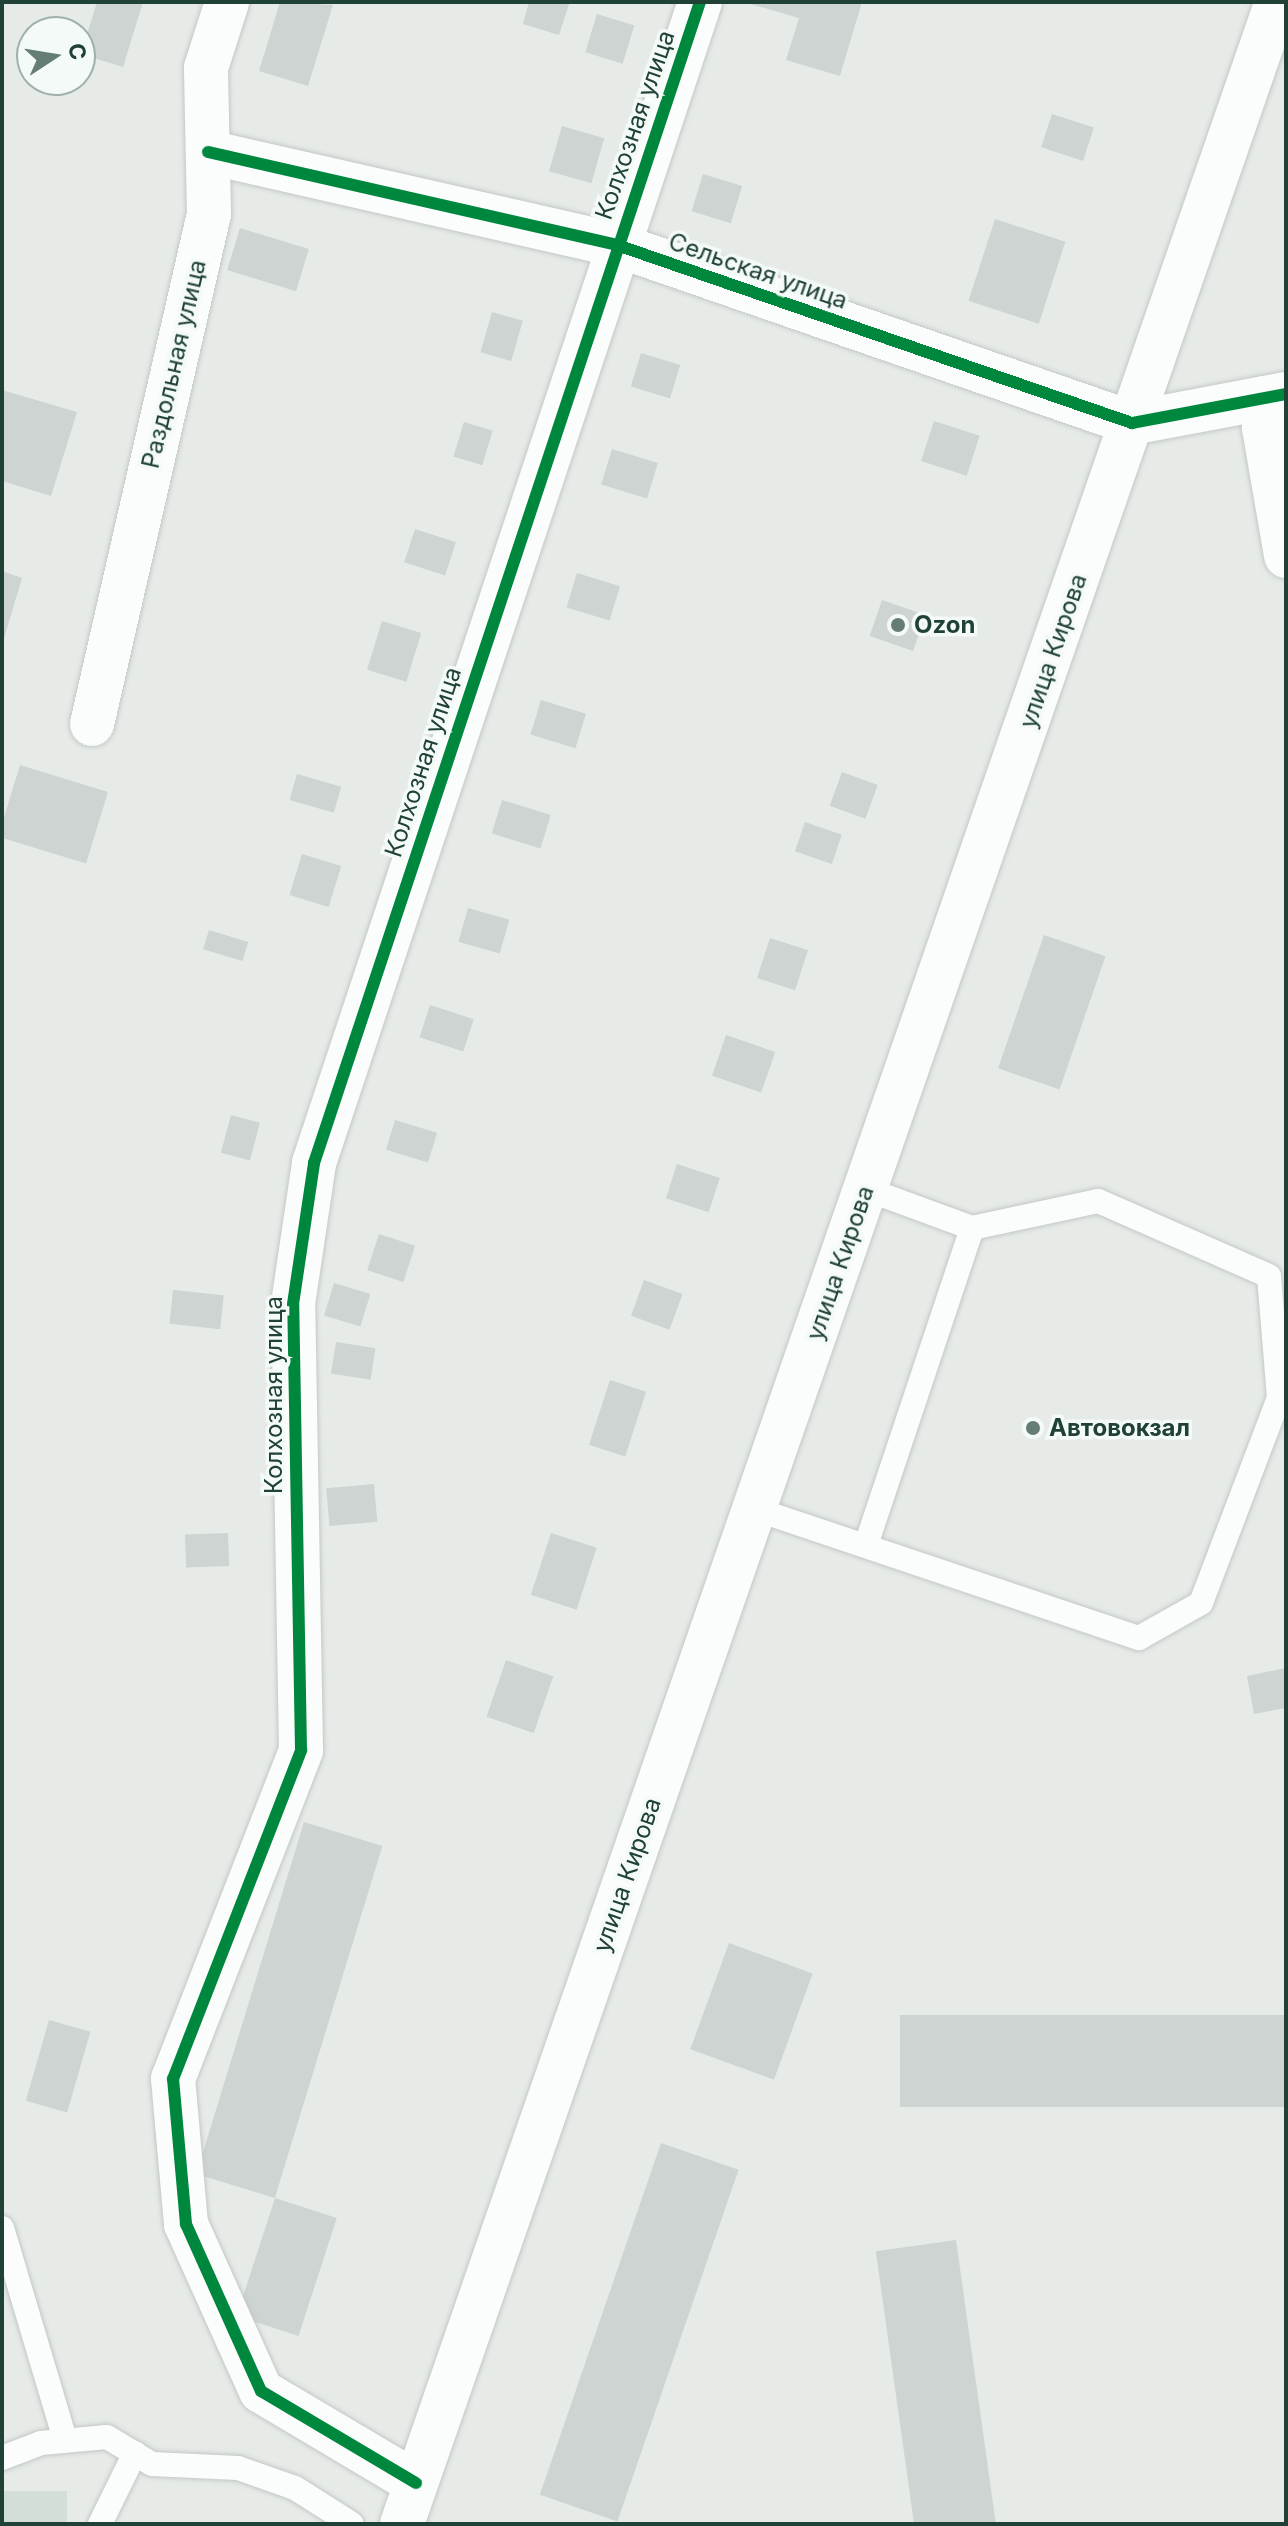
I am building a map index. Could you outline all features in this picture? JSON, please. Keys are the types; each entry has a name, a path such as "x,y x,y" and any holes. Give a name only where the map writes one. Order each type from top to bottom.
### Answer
{"street":[{"name":"Раздольная улица","path":"92,724 209,214 206,68 227,2"},
{"name":"Колхозная улица","path":"416,2483 261,2391 186,2224 173,2079 301,1750 293,1304 314,1163 700,2"},
{"name":"улица Кирова","path":"402,2524 1277,2"},
{"name":"Сельская улица","path":"208,152 617,245 1132,423 1275,396"},
{"path":"1275,396 1264,428 1286,556"}],"lane":[{"path":"755,1509 1139,1638 1201,1603 1279,1398 1269,1276 1098,1201 972,1228 866,1189"},
{"path":"866,1545 972,1228"},
{"path":"2,2228 65,2439"},
{"path":"2,2458 65,2439 107,2437 152,2464 238,2468 295,2488 352,2524"},
{"path":"100,2524 135,2453"}],"shaded area":[{"path":"2,2491 67,2491 67,2524 2,2524"}],"building":[{"path":"97,2 143,2 123,67 96,59 96,16 93,16"},
{"path":"280,2 333,5 308,86 259,71"},
{"path":"529,2 569,4 559,35 523,24"},
{"path":"862,2 840,76 786,60 799,18 747,3"},
{"path":"597,14 634,25 623,64 585,52"},
{"path":"1052,114 1094,128 1083,161 1041,147"},
{"path":"562,126 604,138 591,183 549,171"},
{"path":"703,174 742,186 731,223 692,211"},
{"path":"995,219 1065,242 1039,324 968,301"},
{"path":"240,228 309,249 296,291 227,270"},
{"path":"492,312 523,321 511,361 480,352"},
{"path":"641,353 680,365 670,398 631,386"},
{"path":"2,390 77,412 51,496 2,481"},
{"path":"934,421 980,436 967,476 921,461"},
{"path":"464,422 493,431 482,465 453,456"},
{"path":"612,449 658,463 647,498 601,484"},
{"path":"415,529 456,542 445,576 404,562"},
{"path":"2,571 22,578 3,642 2,642"},
{"path":"577,573 620,586 610,621 566,607"},
{"path":"882,600 925,615 913,651 870,636"},
{"path":"382,621 421,633 406,682 367,670"},
{"path":"541,700 586,714 575,748 530,734"},
{"path":"20,765 108,792 86,864 2,838 2,824"},
{"path":"842,772 878,785 865,819 830,806"},
{"path":"297,774 341,787 334,813 290,800"},
{"path":"502,800 551,815 541,848 492,833"},
{"path":"805,822 842,835 832,864 795,851"},
{"path":"302,854 341,866 329,907 289,895"},
{"path":"468,908 509,920 500,953 458,942"},
{"path":"209,930 248,942 242,961 203,949"},
{"path":"1044,935 1105,956 1060,1089 998,1068"},
{"path":"770,938 808,950 795,990 757,978"},
{"path":"430,1005 474,1019 463,1052 419,1037"},
{"path":"726,1035 775,1052 761,1093 712,1076"},
{"path":"231,1115 260,1123 250,1160 221,1153"},
{"path":"395,1120 437,1133 428,1163 386,1150"},
{"path":"677,1164 720,1178 709,1212 666,1198"},
{"path":"379,1234 415,1246 403,1282 367,1270"},
{"path":"644,1280 683,1294 670,1330 631,1316"},
{"path":"334,1283 370,1294 360,1327 324,1316"},
{"path":"173,1290 224,1295 220,1329 169,1324"},
{"path":"336,1342 376,1348 371,1380 331,1374"},
{"path":"610,1380 646,1392 625,1456 589,1445"},
{"path":"374,1484 377,1522 329,1526 326,1488"},
{"path":"228,1533 229,1566 186,1567 185,1535"},
{"path":"551,1533 597,1548 577,1610 531,1595"},
{"path":"506,1660 553,1676 534,1733 486,1717"},
{"path":"1286,1668 1286,1708 1254,1714 1247,1676"},
{"path":"304,1822 382,1846 275,2198 196,2174"},
{"path":"729,1943 813,1973 774,2080 690,2049"},
{"path":"900,2015 1286,2015 1286,2107 900,2107"},
{"path":"49,2020 90,2032 67,2113 26,2101"},
{"path":"661,2143 739,2170 617,2521 540,2495"},
{"path":"275,2198 337,2218 299,2336 237,2316"},
{"path":"956,2240 996,2524 914,2524 876,2251"}],"cycle path":[{"path":"416,2483 261,2391 186,2224 173,2079 301,1750 293,1304 314,1163 700,2"},
{"path":"208,152 617,245 1132,423 1286,394"}],"place":[{"name":"Ozon","path":"898,625"},
{"name":"Автовокзал","path":"1033,1428"}]}
